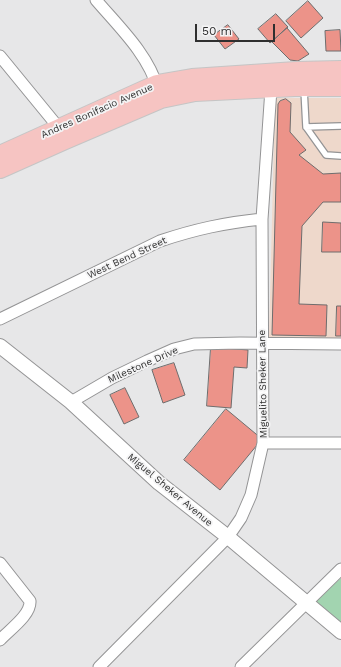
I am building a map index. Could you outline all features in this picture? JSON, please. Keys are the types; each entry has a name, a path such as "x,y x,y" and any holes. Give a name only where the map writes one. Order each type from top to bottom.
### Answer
{"highway":[{"name":"Andres Bonifacio Avenue","path":"0,155 59,128 159,92 192,78 296,71 341,70"},
{"name":"Andres Bonifacio Avenue","path":"0,169 65,140 159,92 195,92 304,86 341,87"}],"street":[{"path":"96,0 143,57 159,92"},
{"path":"0,56 59,128"},
{"name":"Miguelito Sheker Lane","path":"99,667 228,537 241,518 251,495 263,443 262,219 271,88"},
{"name":"West Bend Street","path":"0,319 160,241 219,224 262,219"},
{"name":"Milestone Drive","path":"71,402 112,378 174,349 194,344 341,344"},
{"name":"Miguel Sheker Avenue","path":"0,346 71,402 159,483 228,537 341,632"},
{"path":"263,443 341,442"},
{"path":"0,563 30,601 30,606 26,614 0,640"},
{"path":"241,667 341,569"}],"lane":[{"path":"304,86 306,127 326,155 341,156"},
{"path":"306,127 341,126"}],"shaded area":[{"path":"275,98 341,98 341,339 269,338"}],"green space":[{"path":"341,578 341,626 313,602"}],"building":[{"path":"308,1 323,18 301,38 286,21"},
{"path":"276,14 288,27 270,43 258,29"},
{"path":"228,25 239,39 225,49 214,35"},
{"path":"287,28 309,54 298,61 290,60 272,42"},
{"path":"340,30 341,51 326,51 325,31"},
{"path":"286,99 291,103 290,132 306,150 299,155 323,174 341,173 341,202 323,202 302,226 299,304 327,305 326,336 272,335 278,104 280,101"},
{"path":"323,222 341,223 341,252 322,252"},
{"path":"337,306 341,306 341,336 336,336"},
{"path":"211,347 248,350 247,368 234,367 231,408 207,406"},
{"path":"174,363 185,395 163,403 152,370"},
{"path":"125,388 139,417 124,424 110,395"},
{"path":"226,409 262,439 220,490 184,460"}]}
